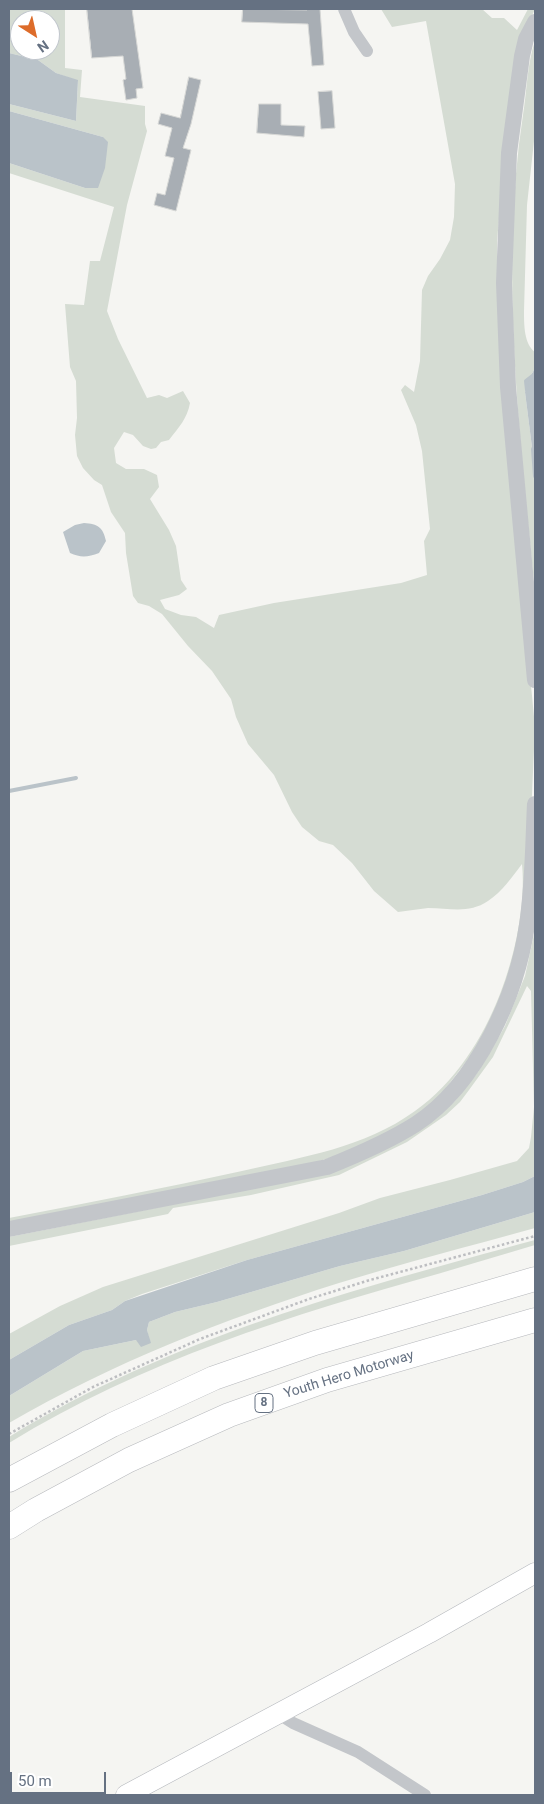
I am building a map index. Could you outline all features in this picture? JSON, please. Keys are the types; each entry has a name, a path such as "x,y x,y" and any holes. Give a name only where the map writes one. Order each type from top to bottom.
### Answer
{"highway":[{"path":"9,1480 112,1425 214,1378 315,1343 535,1279"},
{"name":"Youth Hero Motorway","path":"9,1527 36,1510 129,1460 229,1415 327,1380 535,1320"}],"main road":[{"path":"126,1795 149,1790 281,1713 535,1573"}],"street":[{"path":"344,9 354,32 367,51"},
{"path":"535,22 526,39 522,56 509,153 504,284 508,388 535,680"},
{"path":"9,1229 327,1167 360,1154 392,1138 416,1124 436,1108 471,1067 485,1045 497,1022 517,973 528,923 535,804"},
{"path":"281,1713 293,1723 358,1752 425,1795"}],"path":[{"path":"9,1434 94,1387 200,1340 310,1299 370,1280 535,1236"}],"shaded area":[{"path":"9,9 65,9 65,68 82,70 80,97 145,106 147,131 127,205 107,311 118,339 147,398 159,395 167,398 183,391 190,403 187,414 179,427 169,440 161,442 156,448 151,449 143,446 133,435 124,432 114,448 116,463 126,469 144,469 157,475 159,487 150,499 169,530 176,546 181,580 187,589 179,595 160,600 165,609 181,615 196,617 214,628 219,615 274,603 401,583 427,575 424,541 430,529 422,451 416,425 401,390 405,385 414,392 420,361 422,290 428,276 450,240 454,217 455,184 426,21 392,27 381,9 482,9 492,18 504,18 517,30 528,9 535,9 513,67 497,241 497,293 505,415 535,727 528,884 517,957 486,1036 435,1102 413,1118 385,1134 339,1155 310,1164 9,1224 9,1218 213,1177 332,1150 375,1134 415,1111 443,1087 455,1073 476,1043 493,1011 515,947 521,913 523,880 522,864 498,893 474,908 428,908 398,912 374,891 352,863 333,845 319,841 302,827 292,812 274,775 248,744 236,717 231,699 212,671 188,646 162,614 149,606 138,603 133,596 126,553 125,533 111,512 102,485 94,480 83,468 77,456 75,435 77,418 76,381 70,367 65,304 84,305 90,261 100,261 114,207 9,173 9,163 85,188 103,137 9,111 9,104 76,121 78,81 56,73 38,60 60,60 60,10 10,10 10,53"},
{"path":"535,41 535,132 527,205 524,311 527,339 531,349 535,352 535,368 525,392 535,471 535,592 518,414 512,293 516,174 529,68"},
{"path":"9,53 10,60 38,60 56,73 78,80 76,121 9,104"},
{"path":"9,111 103,137 108,142 105,168 98,188 85,188 9,163"},
{"path":"535,368 535,471 525,392"},
{"path":"84,523 99,527 106,541 99,553 78,556 70,553 63,532 75,525"},
{"path":"535,930 535,1176 523,1182 482,1195 247,1260 142,1294 125,1301 112,1310 69,1325 9,1360 9,1334 60,1306 103,1287 339,1213 380,1198 517,1161 529,1148 534,1107 531,991 527,986 493,1057 460,1102 446,1115 407,1142 339,1175 251,1195 173,1208 168,1214 9,1246 9,1237 296,1180 424,1127 454,1102 478,1072 505,1026 525,976"},
{"path":"535,1176 535,1212 404,1251 340,1266 217,1302 175,1312 149,1322 147,1330 151,1343 141,1347 136,1340 83,1351 9,1396 9,1360 69,1325 112,1310 125,1301 247,1260 482,1195 523,1182"},
{"path":"535,1212 535,1228 363,1276 296,1297 212,1327 88,1381 9,1423 9,1396 83,1351 136,1340 150,1343 147,1330 149,1322 175,1312 217,1302 340,1266 404,1251"},
{"path":"535,1240 535,1245 329,1306 219,1343 165,1364 112,1388 60,1414 9,1443 9,1437 70,1402 134,1371 199,1344 332,1298"}],"building":[{"path":"87,9 132,9 143,88 136,89 137,98 126,100 123,80 126,79 123,56 92,58"},
{"path":"243,9 320,9 324,65 312,66 308,24 242,22"},
{"path":"189,77 201,80 191,124 183,148 191,150 176,211 154,205 157,193 165,195 174,158 165,156 172,128 158,124 161,113 180,118"},
{"path":"332,91 335,128 321,129 318,92"},
{"path":"259,104 281,104 281,125 305,126 304,137 257,133"}],"waterway":[{"path":"527,390 526,381 535,374"},
{"path":"533,449 535,476"},
{"path":"9,791 76,778"}]}
